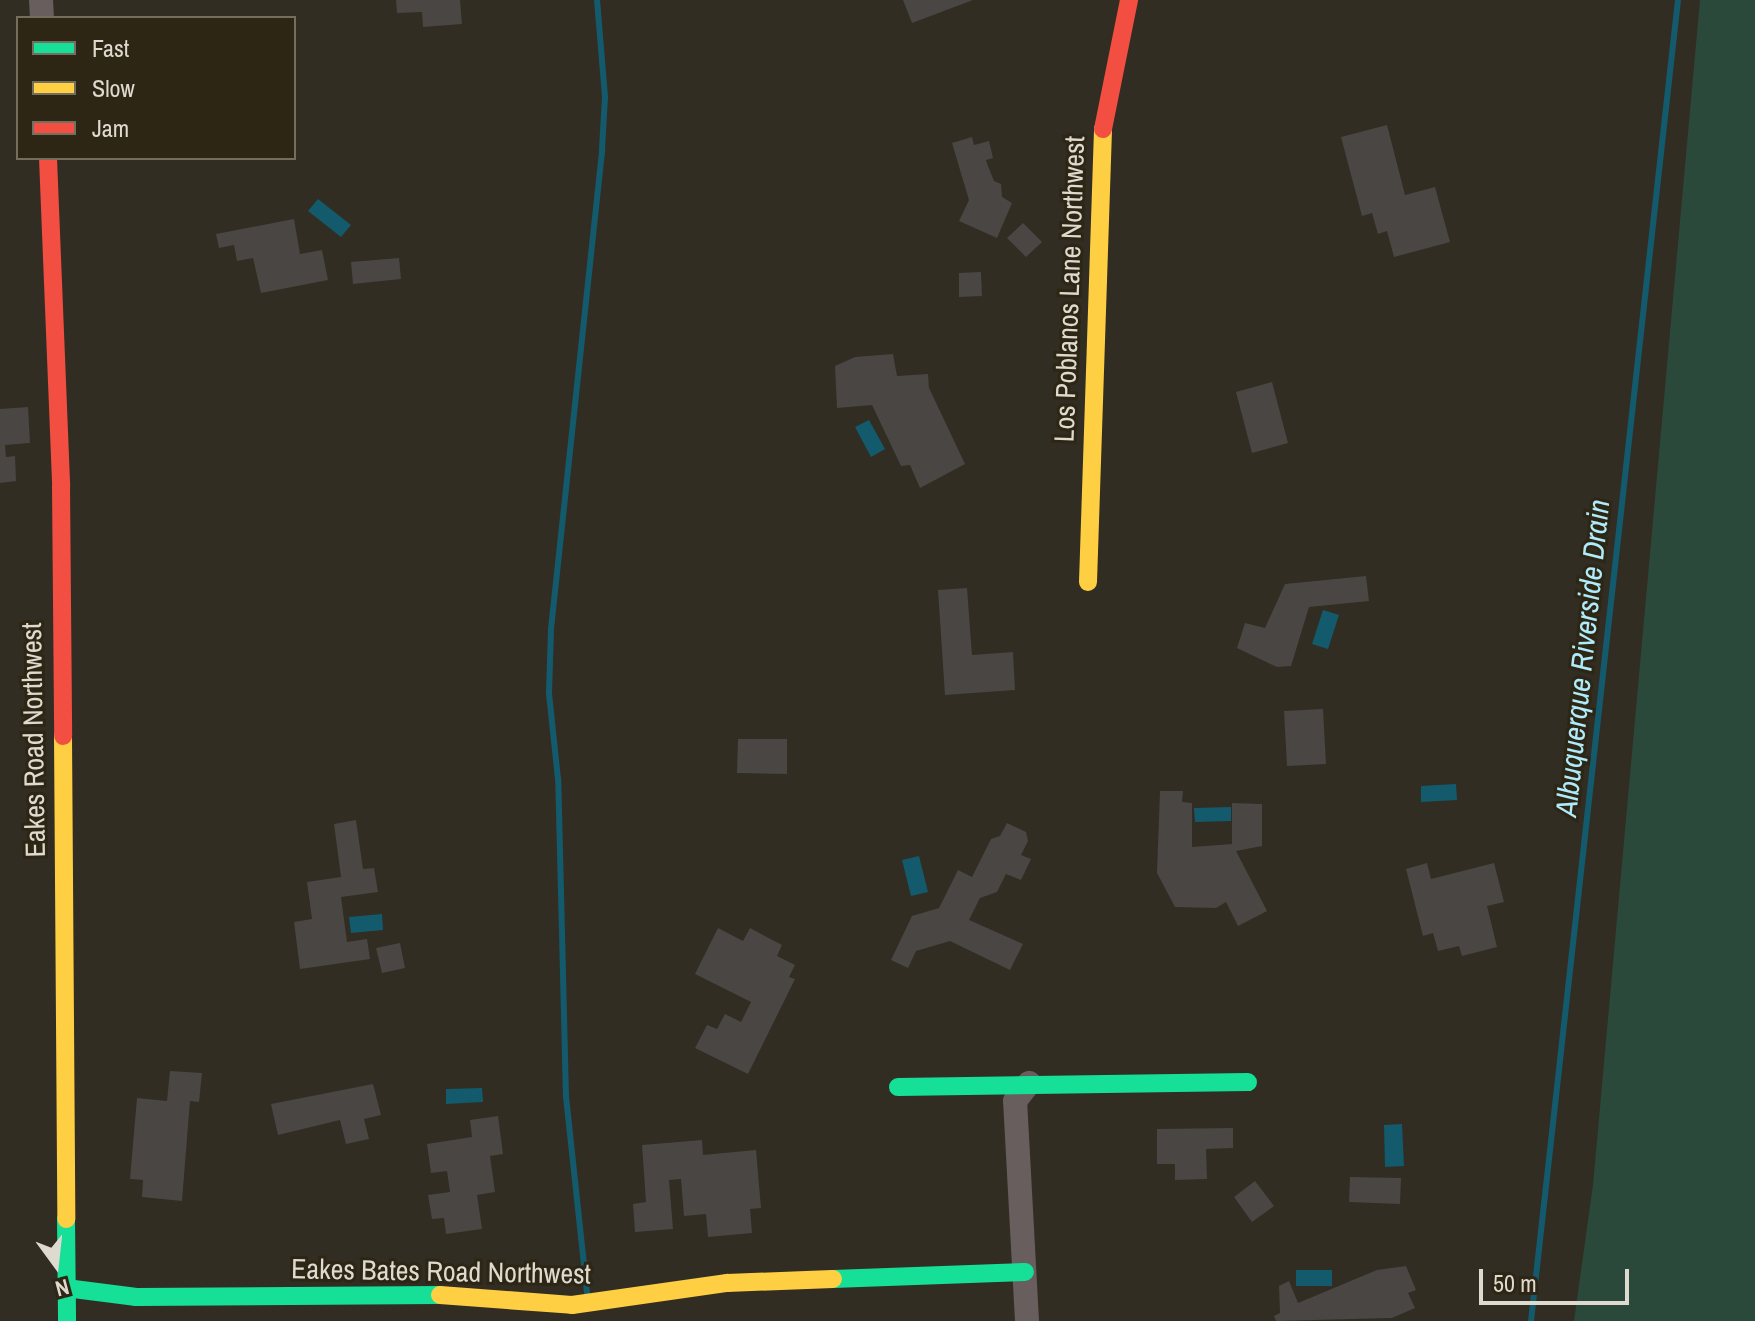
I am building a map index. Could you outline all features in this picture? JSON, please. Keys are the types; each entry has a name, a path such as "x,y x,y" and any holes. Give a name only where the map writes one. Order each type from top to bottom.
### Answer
{"street":[{"name":"Los Poblanos Lane Northwest","path":"1088,582 1103,118 1129,0"},
{"name":"Eakes Road Northwest","path":"48,160 61,487 67,1321"},
{"path":"898,1087 1248,1082"},
{"path":"1027,1321 1015,1101 1029,1083"},
{"name":"Eakes Bates Road Northwest","path":"66,1288 136,1297 427,1294 572,1305 611,1302 727,1283 1025,1272"}],"green space":[{"path":"1700,0 1755,0 1755,1321 1574,1321 1593,1185"}],"water":[{"path":"318,199 351,225 341,237 308,211"},
{"path":"869,420 885,449 871,457 855,427"},
{"path":"1323,610 1339,615 1328,649 1312,644"},
{"path":"1456,784 1457,800 1421,802 1421,786"},
{"path":"1231,807 1231,821 1195,822 1194,808"},
{"path":"919,856 928,892 911,896 902,860"},
{"path":"382,914 383,930 351,933 349,917"},
{"path":"482,1088 483,1102 446,1104 446,1089"},
{"path":"1402,1124 1404,1166 1385,1167 1384,1125"},
{"path":"1296,1270 1332,1270 1332,1286 1296,1286"}],"building":[{"path":"396,0 460,0 462,24 423,27 422,12 397,13"},
{"path":"903,0 973,0 912,23"},
{"path":"1387,125 1405,195 1435,187 1450,242 1394,257 1387,231 1378,234 1372,213 1362,216 1341,137"},
{"path":"972,137 974,145 989,141 993,158 986,160 988,166 994,181 1001,184 1002,197 1012,203 997,238 959,221 969,200 952,143"},
{"path":"294,219 300,254 322,250 328,280 261,293 253,258 237,261 234,245 219,248 216,234"},
{"path":"1023,223 1042,242 1026,257 1007,238"},
{"path":"399,258 401,279 353,284 351,262"},
{"path":"981,272 982,296 959,297 959,273"},
{"path":"893,354 897,376 928,374 929,388 965,464 920,488 910,465 901,466 872,405 837,408 835,366 855,357"},
{"path":"1272,382 1288,443 1252,453 1236,392"},
{"path":"28,407 30,443 5,445 6,457 15,456 16,481 0,483 0,409"},
{"path":"1366,576 1369,601 1309,607 1291,666 1277,667 1237,648 1245,623 1265,628 1285,584"},
{"path":"967,588 972,655 1013,652 1015,690 945,695 938,590"},
{"path":"1323,709 1326,764 1287,766 1284,711"},
{"path":"738,739 787,739 787,774 737,773"},
{"path":"1160,791 1183,791 1182,802 1192,803 1192,847 1232,844 1232,803 1262,804 1262,846 1236,851 1267,911 1238,926 1226,902 1216,908 1175,907 1157,873"},
{"path":"356,820 363,869 374,868 378,892 341,897 347,942 367,939 370,959 300,969 294,922 312,919 307,882 341,877 334,824"},
{"path":"1007,823 1026,832 1028,841 1021,855 1031,859 1021,880 1006,874 997,892 980,898 969,920 1023,944 1010,970 950,941 916,951 908,968 891,960 912,916 939,908 958,870 972,877 991,839 1000,836"},
{"path":"1427,863 1431,879 1494,863 1504,902 1487,906 1497,947 1462,956 1459,946 1438,951 1433,933 1423,936 1406,869"},
{"path":"718,928 743,941 750,928 782,945 777,956 795,965 789,977 795,979 748,1074 695,1048 707,1025 717,1029 725,1014 741,1022 751,1002 695,974"},
{"path":"400,943 405,968 382,973 376,948"},
{"path":"170,1071 202,1073 199,1102 190,1101 182,1201 142,1197 143,1180 130,1179 137,1098 167,1101"},
{"path":"373,1084 381,1115 364,1119 369,1139 346,1144 340,1120 278,1135 271,1104"},
{"path":"498,1116 503,1154 490,1156 495,1192 477,1195 482,1229 446,1234 444,1218 432,1219 428,1195 450,1192 447,1171 431,1173 427,1144 472,1137 470,1120"},
{"path":"1233,1128 1233,1148 1206,1149 1207,1179 1175,1180 1175,1164 1157,1164 1157,1129"},
{"path":"702,1140 703,1155 756,1150 761,1208 750,1209 752,1233 708,1237 706,1214 684,1216 681,1179 669,1180 673,1229 635,1232 633,1204 646,1202 642,1145"},
{"path":"1350,1177 1401,1178 1400,1204 1349,1202"},
{"path":"1255,1181 1274,1206 1252,1222 1234,1197"},
{"path":"1406,1266 1416,1290 1408,1293 1415,1308 1392,1318 1276,1321 1274,1316 1280,1313 1279,1286 1289,1281 1298,1303 1377,1270"}],"waterway":[{"path":"587,1293 566,1097 558,779 549,693 551,629 602,149 605,97 597,0"},
{"name":"Albuquerque Riverside Drain","path":"1531,1321 1678,0"}],"traffic: fast":[{"path":"898,1087 1248,1082"},
{"path":"66,1219 67,1321"},
{"path":"833,1279 1025,1272"},
{"path":"66,1288 136,1297 440,1295"}],"traffic: slow":[{"path":"1088,582 1103,129"},
{"path":"63,736 66,1219"},
{"path":"440,1295 572,1305 727,1283 833,1279"}],"traffic: jam":[{"path":"1103,129 1129,0"},
{"path":"48,160 61,487 63,736"}]}
